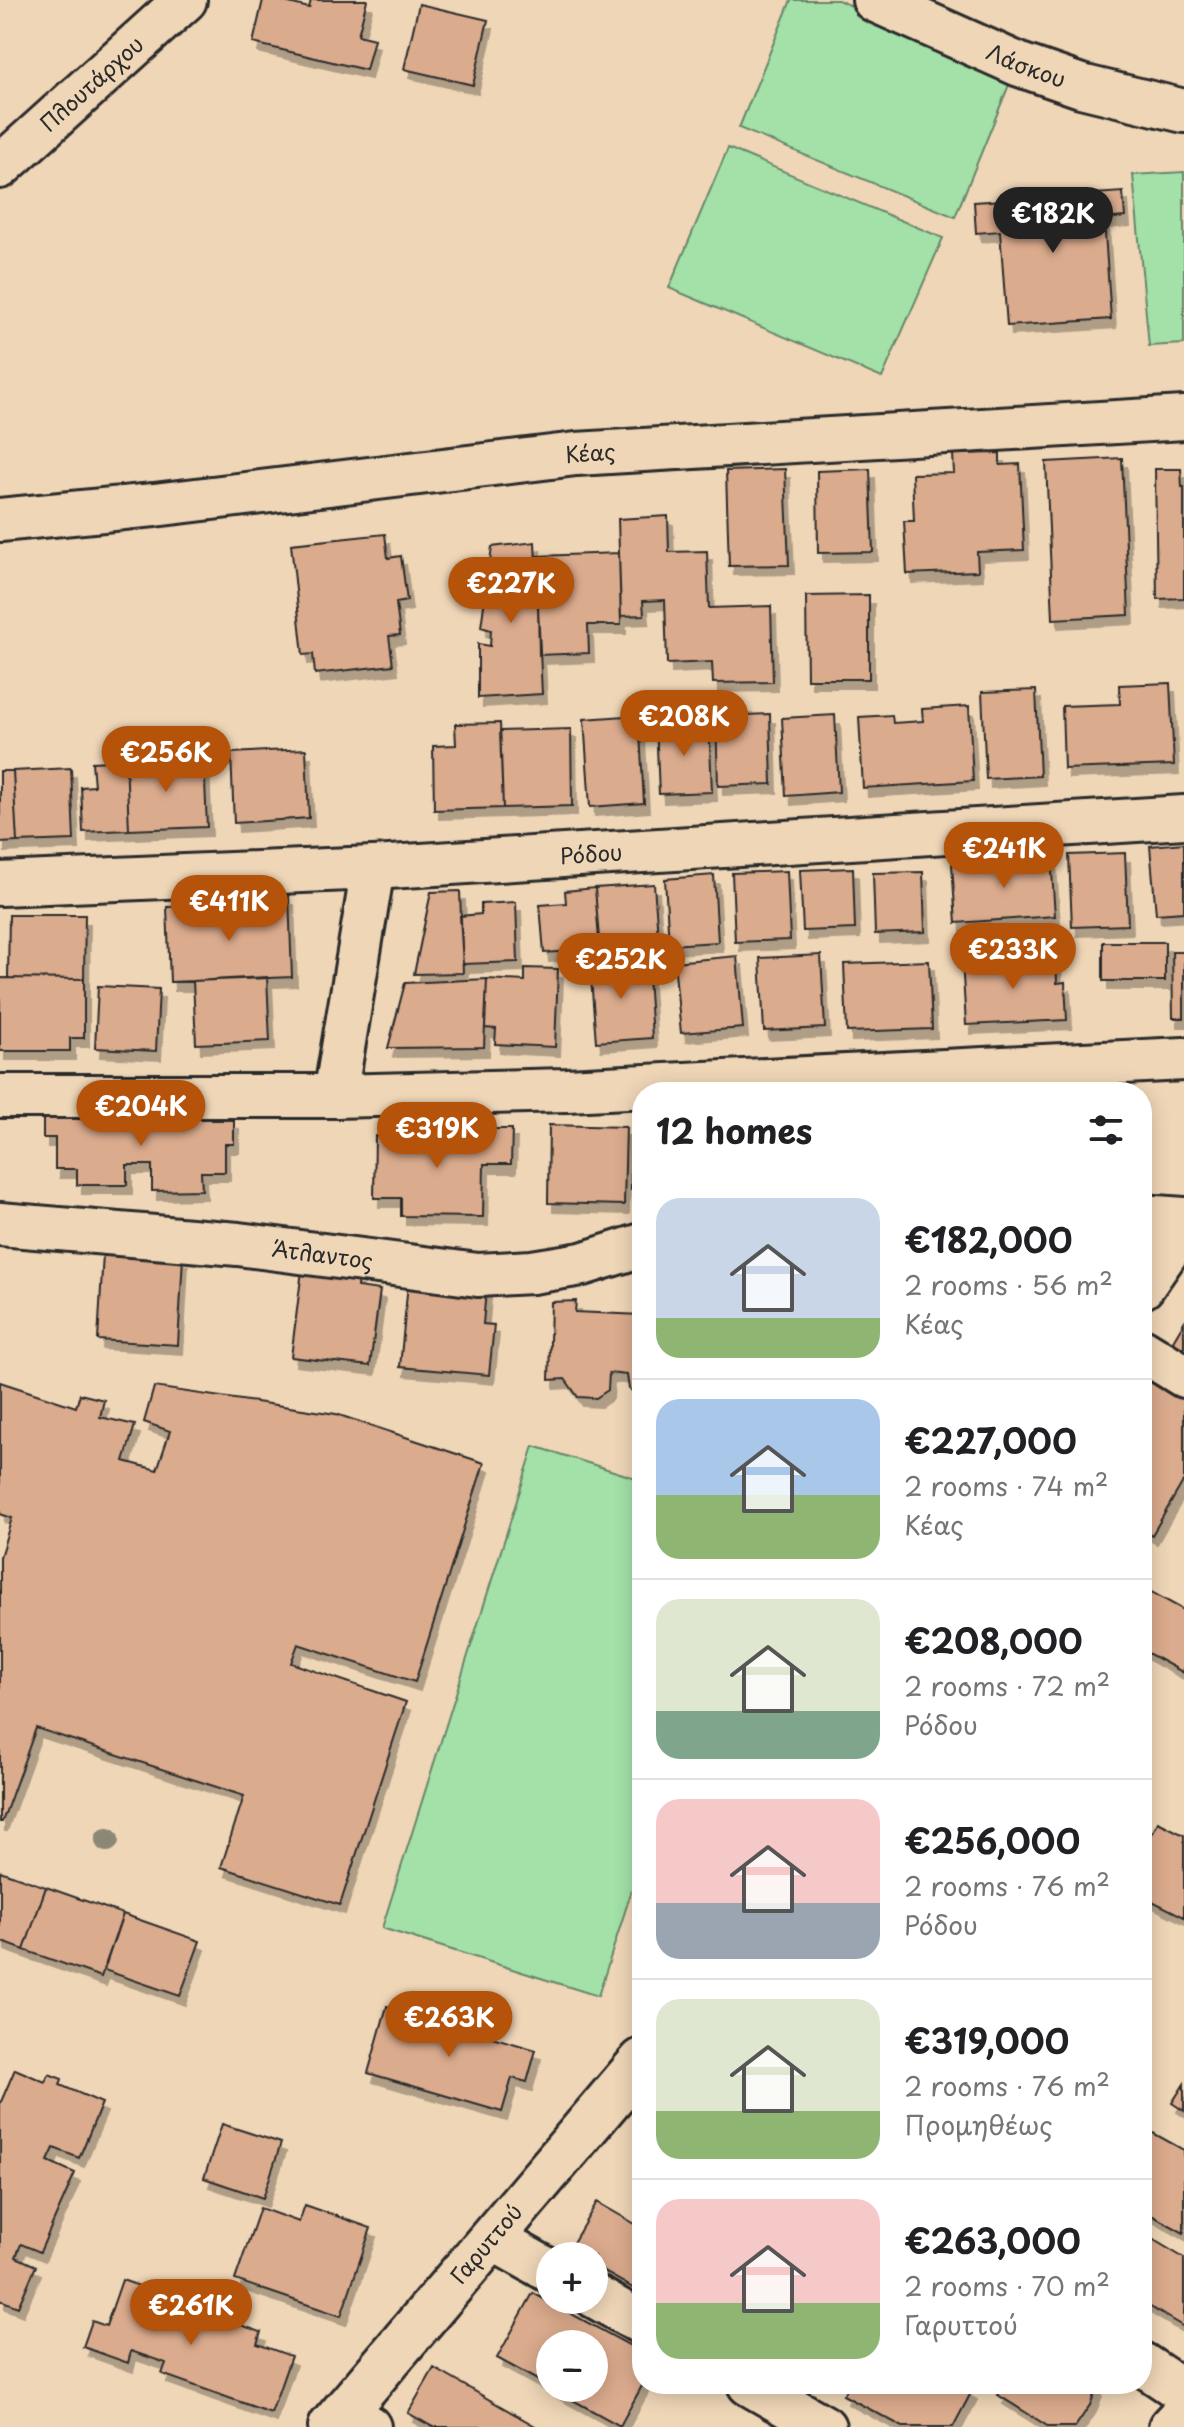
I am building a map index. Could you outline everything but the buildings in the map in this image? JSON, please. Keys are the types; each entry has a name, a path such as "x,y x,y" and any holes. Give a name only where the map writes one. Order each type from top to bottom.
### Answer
{"street":[{"name":"Πλουτάρχου","path":"0,167 185,0"},
{"name":"Λάσκου","path":"874,0 1020,65 1081,86 1184,111"},
{"name":"Κέας","path":"0,520 154,505 576,454 1184,418"},
{"name":"Ρόδου","path":"0,884 373,868 1184,817"},
{"path":"335,1096 373,868"},
{"path":"726,1082 1184,1059"},
{"path":"0,1096 335,1096 632,1087"},
{"path":"1152,1217 1184,1219"},
{"name":"Άτλαντος","path":"0,1224 238,1244 478,1275 532,1272 582,1264 632,1248"},
{"path":"1152,1271 1184,1225"},
{"path":"1152,1356 1184,1376"},
{"name":"Γαρυττού","path":"348,2422 493,2239 632,2073"},
{"path":"493,2239 536,2263"},
{"path":"608,2304 632,2317"},
{"path":"1152,2371 1184,2392"},
{"path":"766,2394 824,2427"},
{"path":"1170,2427 1184,2412"}],"green space":[{"path":"791,0 838,0 1013,75 955,217 739,128"},
{"path":"728,148 943,238 882,378 669,288"},
{"path":"1184,172 1184,344 1149,346 1133,175"},
{"path":"534,1446 632,1477 632,1889 598,1996 382,1928"}]}
